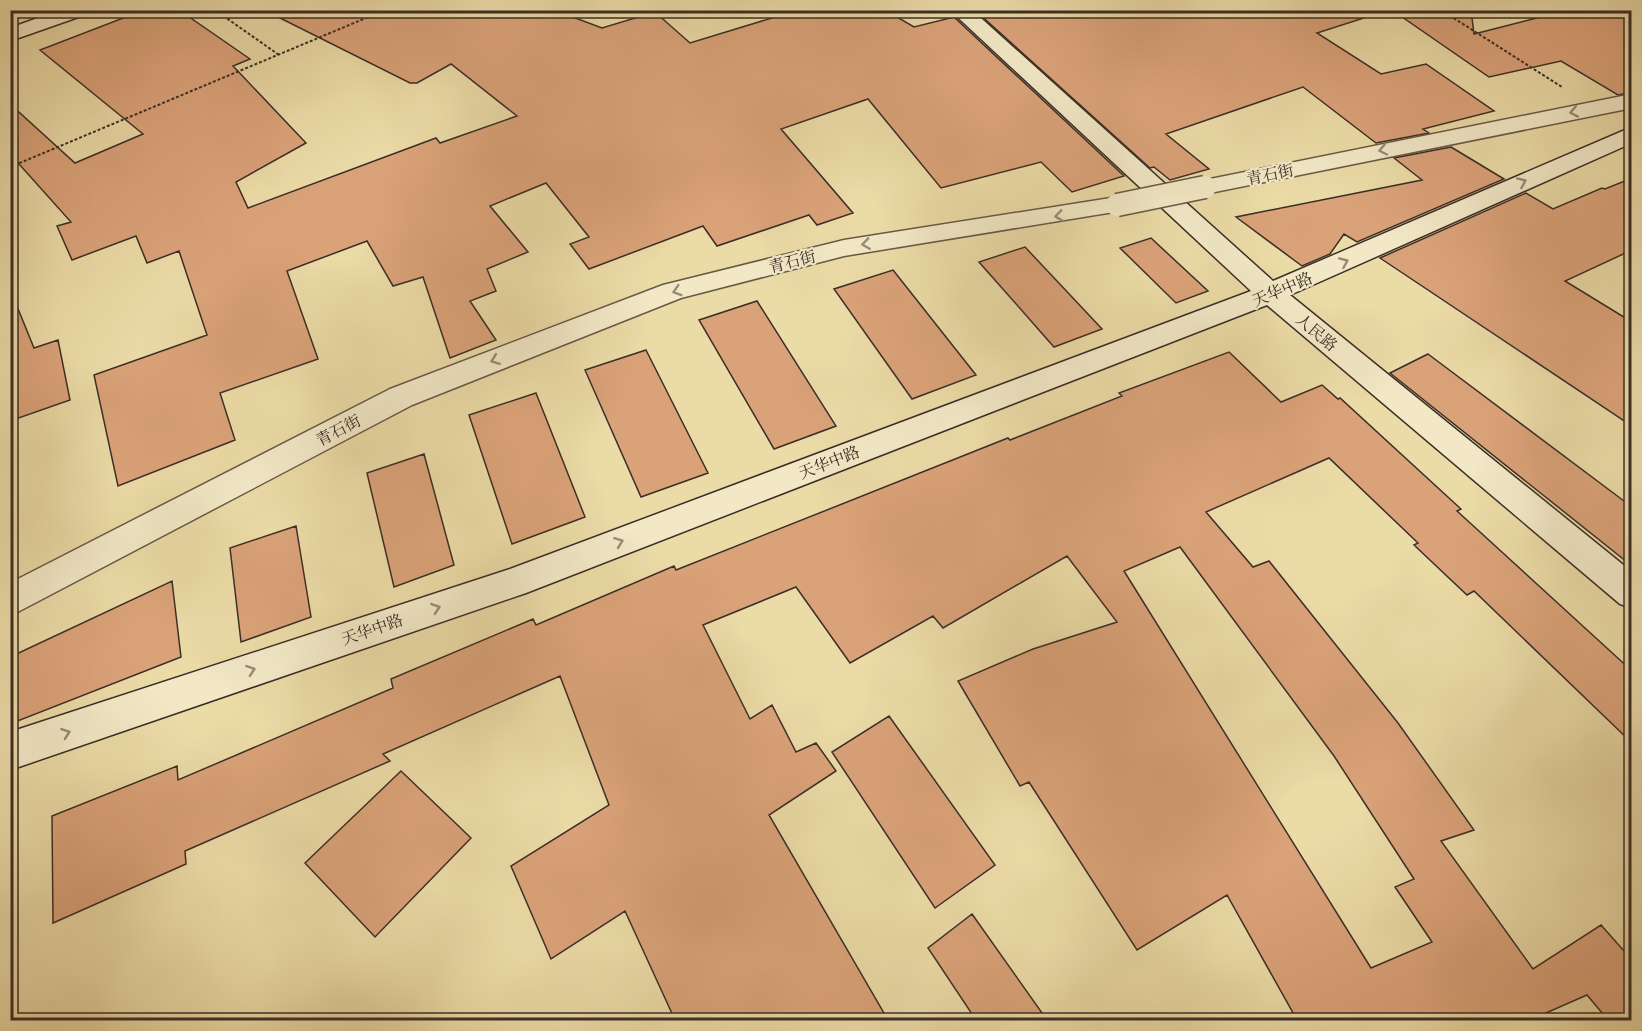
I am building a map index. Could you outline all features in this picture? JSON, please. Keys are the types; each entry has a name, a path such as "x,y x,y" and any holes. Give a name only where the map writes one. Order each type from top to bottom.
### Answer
{"street":[{"path":"10,35 80,10"},
{"name":"人民路","path":"960,10 1271,294 1632,593"},
{"name":"青石街","path":"10,601 401,397 673,291 844,248 1117,205 1632,101"},
{"name":"天华中路","path":"10,751 514,582 1271,294 1632,134"}],"path":[{"path":"215,10 279,55"},
{"path":"10,167 385,10"},
{"path":"1441,10 1594,108"}],"building":[{"path":"144,10 179,10 250,59 233,66 306,143 236,182 248,208 436,138 440,143 517,116 451,64 417,83 410,83 264,10 554,10 602,28 655,12 690,43 798,10 885,10 914,27 954,17 1124,176 1072,192 1041,162 941,188 868,99 781,129 853,213 817,225 809,215 717,246 703,226 589,269 570,244 589,237 546,183 490,206 528,252 487,269 496,291 470,301 496,340 450,358 423,277 393,286 367,241 287,271 318,359 220,393 235,440 118,486 94,375 207,335 179,251 147,263 136,236 72,260 57,226 71,222 10,154 10,104 75,163 143,134 40,50"},
{"path":"983,10 1366,10 1367,17 1317,33 1381,74 1426,64 1494,111 1423,129 1429,133 1376,143 1303,87 1166,134 1209,169 1170,180 1154,167 1150,168 977,12"},
{"path":"1392,10 1471,10 1474,34 1568,10 1632,10 1632,92 1618,95 1561,61 1489,77"},
{"path":"1451,147 1504,179 1357,242 1344,234 1330,254 1302,266 1236,217 1422,180 1394,158"},
{"path":"1632,178 1632,250 1565,281 1632,322 1632,426 1380,258 1526,193 1553,209"},
{"path":"1151,238 1208,291 1176,303 1120,248"},
{"path":"1025,247 1102,329 1054,347 979,262"},
{"path":"893,270 976,375 912,399 834,289"},
{"path":"12,294 34,348 58,340 70,400 10,421"},
{"path":"757,301 836,426 774,449 699,320"},
{"path":"646,350 708,473 641,497 585,370"},
{"path":"1229,352 1281,402 1322,385 1338,399 1340,398 1461,509 1457,511 1632,671 1632,743 1474,591 1467,595 1414,545 1418,543 1329,458 1206,512 1253,567 1269,561 1398,723 1474,830 1441,841 1533,969 1601,925 1632,960 1632,1020 1608,1020 1587,995 1530,1020 1297,1020 1227,895 1137,950 1029,782 1020,786 958,681 1033,649 1117,622 1067,556 943,628 933,616 850,663 796,587 703,625 750,719 772,705 796,752 816,743 836,771 769,815 888,1020 675,1020 625,911 551,959 511,866 609,805 560,676 383,754 390,761 185,851 186,864 53,923 52,816 177,766 178,780 393,688 391,679 533,619 536,625 674,566 676,570 1008,438 1010,440 1122,396 1119,393","holes":["1180,547 1334,756 1414,879 1395,887 1432,942 1371,968 1124,571"]},
{"path":"1428,354 1632,507 1632,566 1390,373"},
{"path":"536,393 585,517 512,544 469,415"},
{"path":"424,454 454,565 394,587 367,473"},
{"path":"296,526 311,617 241,642 230,548"},
{"path":"172,581 181,657 10,724 10,657"},
{"path":"889,716 995,865 935,908 832,752"},
{"path":"401,771 471,838 375,937 305,863"},
{"path":"972,914 1047,1020 976,1020 928,948"}]}
